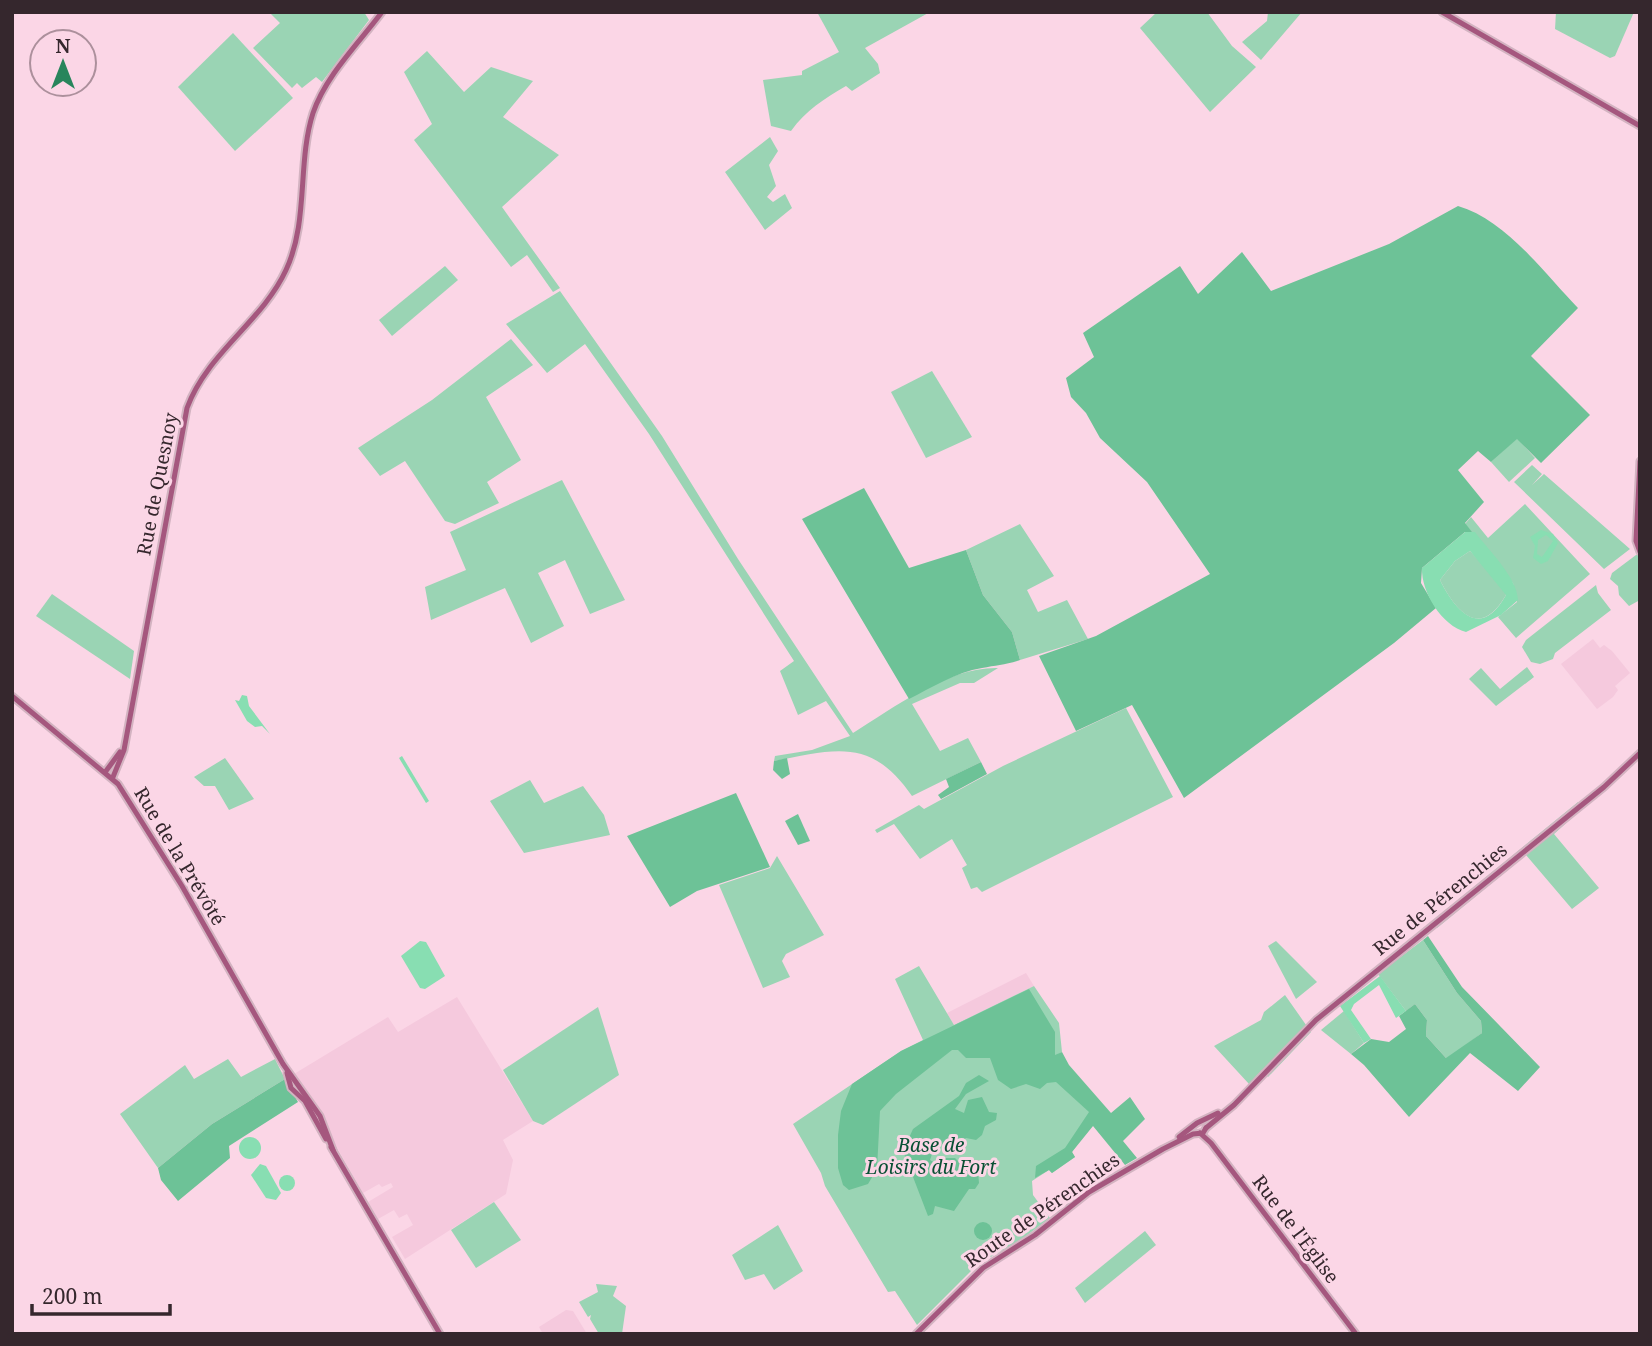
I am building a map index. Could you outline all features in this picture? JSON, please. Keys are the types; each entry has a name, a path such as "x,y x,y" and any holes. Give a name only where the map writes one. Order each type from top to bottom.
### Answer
{"street":[{"name":"Rue de Quesnoy","path":"113,777 121,762 181,432 190,400 207,370 262,306 285,272 296,236 311,124 316,106 328,83 383,12"},
{"path":"1441,12 1640,125"},
{"path":"1640,461 1636,541 1640,552"},
{"name":"Rue de la Prévôté","path":"12,696 113,777 182,886 283,1064 291,1088 308,1106 440,1334"},
{"name":"Rue de Quesnoy","path":"106,771 118,759 128,723"},
{"name":"Rue de Pérenchies","path":"1264,1074 1318,1019 1604,787 1640,753"},
{"name":"Route de Pérenchies","path":"916,1334 985,1266 1021,1244 1094,1188 1163,1149 1203,1131 1264,1074"},
{"name":"Route de Pérenchies","path":"1163,1149 1241,1097"},
{"path":"1197,1124 1203,1131"},
{"name":"Rue de l'Église","path":"1197,1124 1356,1334"}],"shaded area":[{"path":"1541,530 1553,534 1558,543 1548,561 1541,564 1533,558 1535,546 1530,537","holes":["1546,535 1553,541 1542,557 1537,554 1538,540"]},
{"path":"1465,532 1475,532 1508,573 1518,600 1501,615 1466,632 1457,629 1441,615 1429,597 1422,568","holes":["1470,551 1506,595 1497,609 1478,618 1461,611 1440,580 1455,561"]},
{"path":"1593,639 1600,648 1604,645 1612,651 1630,673 1615,686 1618,690 1613,697 1597,709 1561,664"},
{"path":"242,695 247,696 249,706 270,734 262,726 255,727 247,721 235,700 239,701"},
{"path":"402,756 429,801 426,803 399,758"},
{"path":"420,941 426,942 445,976 425,989 420,988 401,956"},
{"path":"1026,973 1034,986 954,1026 947,1013"},
{"path":"1380,976 1406,1011 1396,1018 1379,985 1354,1004 1351,1010 1371,1039 1364,1043 1340,1006"},
{"path":"457,997 533,1121 503,1140 513,1160 506,1194 405,1259 392,1237 413,1225 407,1214 399,1218 394,1210 378,1219 368,1202 393,1187 391,1183 382,1187 379,1184 363,1193 331,1137 315,1102 294,1074 388,1017 398,1032"},
{"path":"250,1137 258,1140 261,1148 258,1156 250,1159 242,1156 239,1148 242,1140"},
{"path":"260,1164 266,1166 281,1193 276,1200 266,1198 251,1175"},
{"path":"287,1175 293,1177 293,1189 287,1191 281,1189 279,1183 281,1177"},
{"path":"566,1310 573,1311 587,1334 543,1334 539,1327"}],"green space":[{"path":"269,12 364,12 369,20 322,82 316,77 302,88 297,83 292,88 253,48 280,23"},
{"path":"817,12 930,12 865,48 878,64 880,73 852,91 846,86 830,96 809,111 791,131 771,126 763,80 802,75 802,71 839,52"},
{"path":"1157,12 1207,12 1232,46 1256,67 1210,112 1140,28"},
{"path":"1268,12 1302,12 1261,60 1242,42 1267,21"},
{"path":"1556,12 1634,12 1615,56 1610,58 1555,29"},
{"path":"233,33 293,98 235,151 178,87"},
{"path":"427,51 464,92 491,67 533,81 503,117 559,155 502,207 560,288 553,292 527,255 511,267 414,140 432,124 404,72"},
{"path":"770,137 778,151 769,165 776,186 767,197 773,202 785,194 792,208 765,230 725,172"},
{"path":"1458,206 1476,213 1508,235 1578,308 1531,356 1590,415 1541,463 1517,439 1491,462 1478,451 1458,470 1484,502 1465,523 1472,532 1465,532 1422,568 1421,583 1436,608 1394,643 1184,798 1132,705 1076,731 1039,656 1096,636 1210,574 1147,482 1100,438 1086,413 1071,397 1066,378 1094,357 1083,333 1180,266 1198,294 1242,252 1271,291 1389,244"},
{"path":"445,266 458,280 392,336 379,320"},
{"path":"560,291 662,436 738,559 853,733 941,681 979,669 998,668 974,683 960,683 912,704 940,751 968,738 981,762 912,796 897,777 867,756 834,751 774,761 775,756 812,750 850,736 826,701 798,715 780,671 794,661 649,434 585,344 547,373 506,324"},
{"path":"511,339 533,365 486,397 521,460 487,482 499,503 455,524 445,521 405,461 380,476 358,448 432,400"},
{"path":"932,371 972,437 926,458 891,392"},
{"path":"1517,438 1535,458 1509,482 1491,462"},
{"path":"1532,465 1542,474 1532,485 1544,474 1630,549 1604,569 1514,482"},
{"path":"562,480 625,600 590,614 565,560 538,573 564,626 531,643 505,588 431,620 425,587 466,570 450,532"},
{"path":"864,488 909,568 966,550 983,595 1012,632 1020,660 963,673 909,699 802,519"},
{"path":"1525,504 1590,574 1516,638 1498,617 1517,602 1513,583 1465,524 1471,517 1488,538"},
{"path":"1020,524 1054,576 1027,590 1038,612 1067,600 1088,639 1020,660 1012,632 983,595 966,550"},
{"path":"1470,551 1505,589 1506,595 1496,609 1487,616 1478,618 1461,611 1440,580 1455,561"},
{"path":"1636,555 1640,555 1640,600 1629,606 1619,595 1618,586 1610,579 1612,573"},
{"path":"1596,585 1598,593 1611,610 1555,653 1553,659 1540,664 1531,662 1522,647 1526,640"},
{"path":"52,594 134,651 130,679 36,616"},
{"path":"1527,667 1534,677 1496,706 1469,679 1481,668 1500,689"},
{"path":"1126,708 1173,797 982,892 977,887 971,889 962,868 967,865 952,839 920,859 894,824 877,833 875,830 919,805 924,809 1003,766"},
{"path":"225,758 254,799 229,810 215,786 204,786 194,777"},
{"path":"787,758 790,774 782,779 773,770 774,761"},
{"path":"981,762 987,774 941,799 938,795 949,787 946,779"},
{"path":"530,780 544,803 583,786 604,815 610,835 524,853 490,801"},
{"path":"736,793 770,867 697,891 670,907 627,836"},
{"path":"1578,802 1583,808 1554,834 1599,888 1572,909 1526,855 1437,928 1431,922"},
{"path":"798,814 810,841 798,845 785,821"},
{"path":"777,856 824,935 786,954 782,961 790,977 763,988 719,885 770,868"},
{"path":"1428,936 1462,987 1540,1067 1518,1091 1470,1053 1409,1117 1364,1065 1351,1054 1371,1039 1389,1042 1406,1029 1399,1016 1415,1004 1427,1020 1426,1036 1446,1058 1482,1033 1481,1021 1457,993 1423,940"},
{"path":"1423,940 1457,993 1481,1021 1482,1033 1447,1059 1426,1036 1427,1020 1415,1004 1406,1011 1378,974"},
{"path":"1276,941 1317,982 1296,999 1268,946"},
{"name":"Base de Loisirs du Fort","path":"919,966 954,1025 1034,986 1059,1023 1062,1052 1055,1056 1104,1117 1085,1132 1072,1152 1075,1157 1052,1173 1049,1170 1032,1181 1033,1195 1050,1218 1018,1242 978,1264 917,1325 895,1291 888,1292 825,1186 821,1173 793,1124 901,1051 923,1040 895,979"},
{"path":"1029,989 1055,1032 1055,1055 1062,1052 1069,1065 1111,1113 1130,1097 1145,1119 1123,1141 1137,1158 1125,1165 1093,1126 1072,1152 1075,1157 1052,1173 1049,1170 1035,1178 1036,1166 1065,1148 1089,1112 1056,1082 1047,1083 1040,1089 1026,1084 1011,1089 998,1080 990,1058 966,1058 958,1050 952,1050 896,1094 880,1111 877,1169 868,1184 849,1190 843,1185 838,1168 838,1135 841,1111 852,1084 901,1051"},
{"path":"1285,995 1311,1032 1268,1077 1262,1070 1249,1084 1214,1046 1261,1020 1264,1012"},
{"path":"598,1007 619,1075 543,1125 533,1121 503,1070"},
{"path":"1344,1011 1364,1043 1351,1054 1321,1030"},
{"path":"228,1059 241,1077 275,1059 285,1079 212,1124 158,1168 120,1114 185,1065 194,1079"},
{"path":"979,1075 989,1081 966,1094 955,1109 964,1113 968,1100 982,1097 989,1112 997,1113 996,1120 985,1126 982,1135 976,1140 966,1138 958,1145 947,1140 932,1154 930,1160 938,1165 945,1158 955,1158 968,1171 978,1172 979,1183 975,1189 969,1189 954,1211 935,1206 933,1214 928,1216 903,1151 913,1129 959,1096 966,1083"},
{"path":"285,1079 298,1102 229,1146 230,1158 178,1201 161,1180 158,1168 212,1124"},
{"path":"494,1202 521,1240 476,1268 451,1230"},
{"path":"983,1222 989,1225 992,1231 989,1237 983,1240 977,1237 974,1231 977,1225"},
{"path":"778,1225 803,1271 774,1290 764,1274 745,1280 732,1255"},
{"path":"1145,1231 1156,1245 1085,1303 1075,1288"},
{"path":"596,1284 617,1286 613,1296 626,1306 622,1334 599,1334 590,1319 591,1315 588,1317 579,1302 598,1292"}]}
